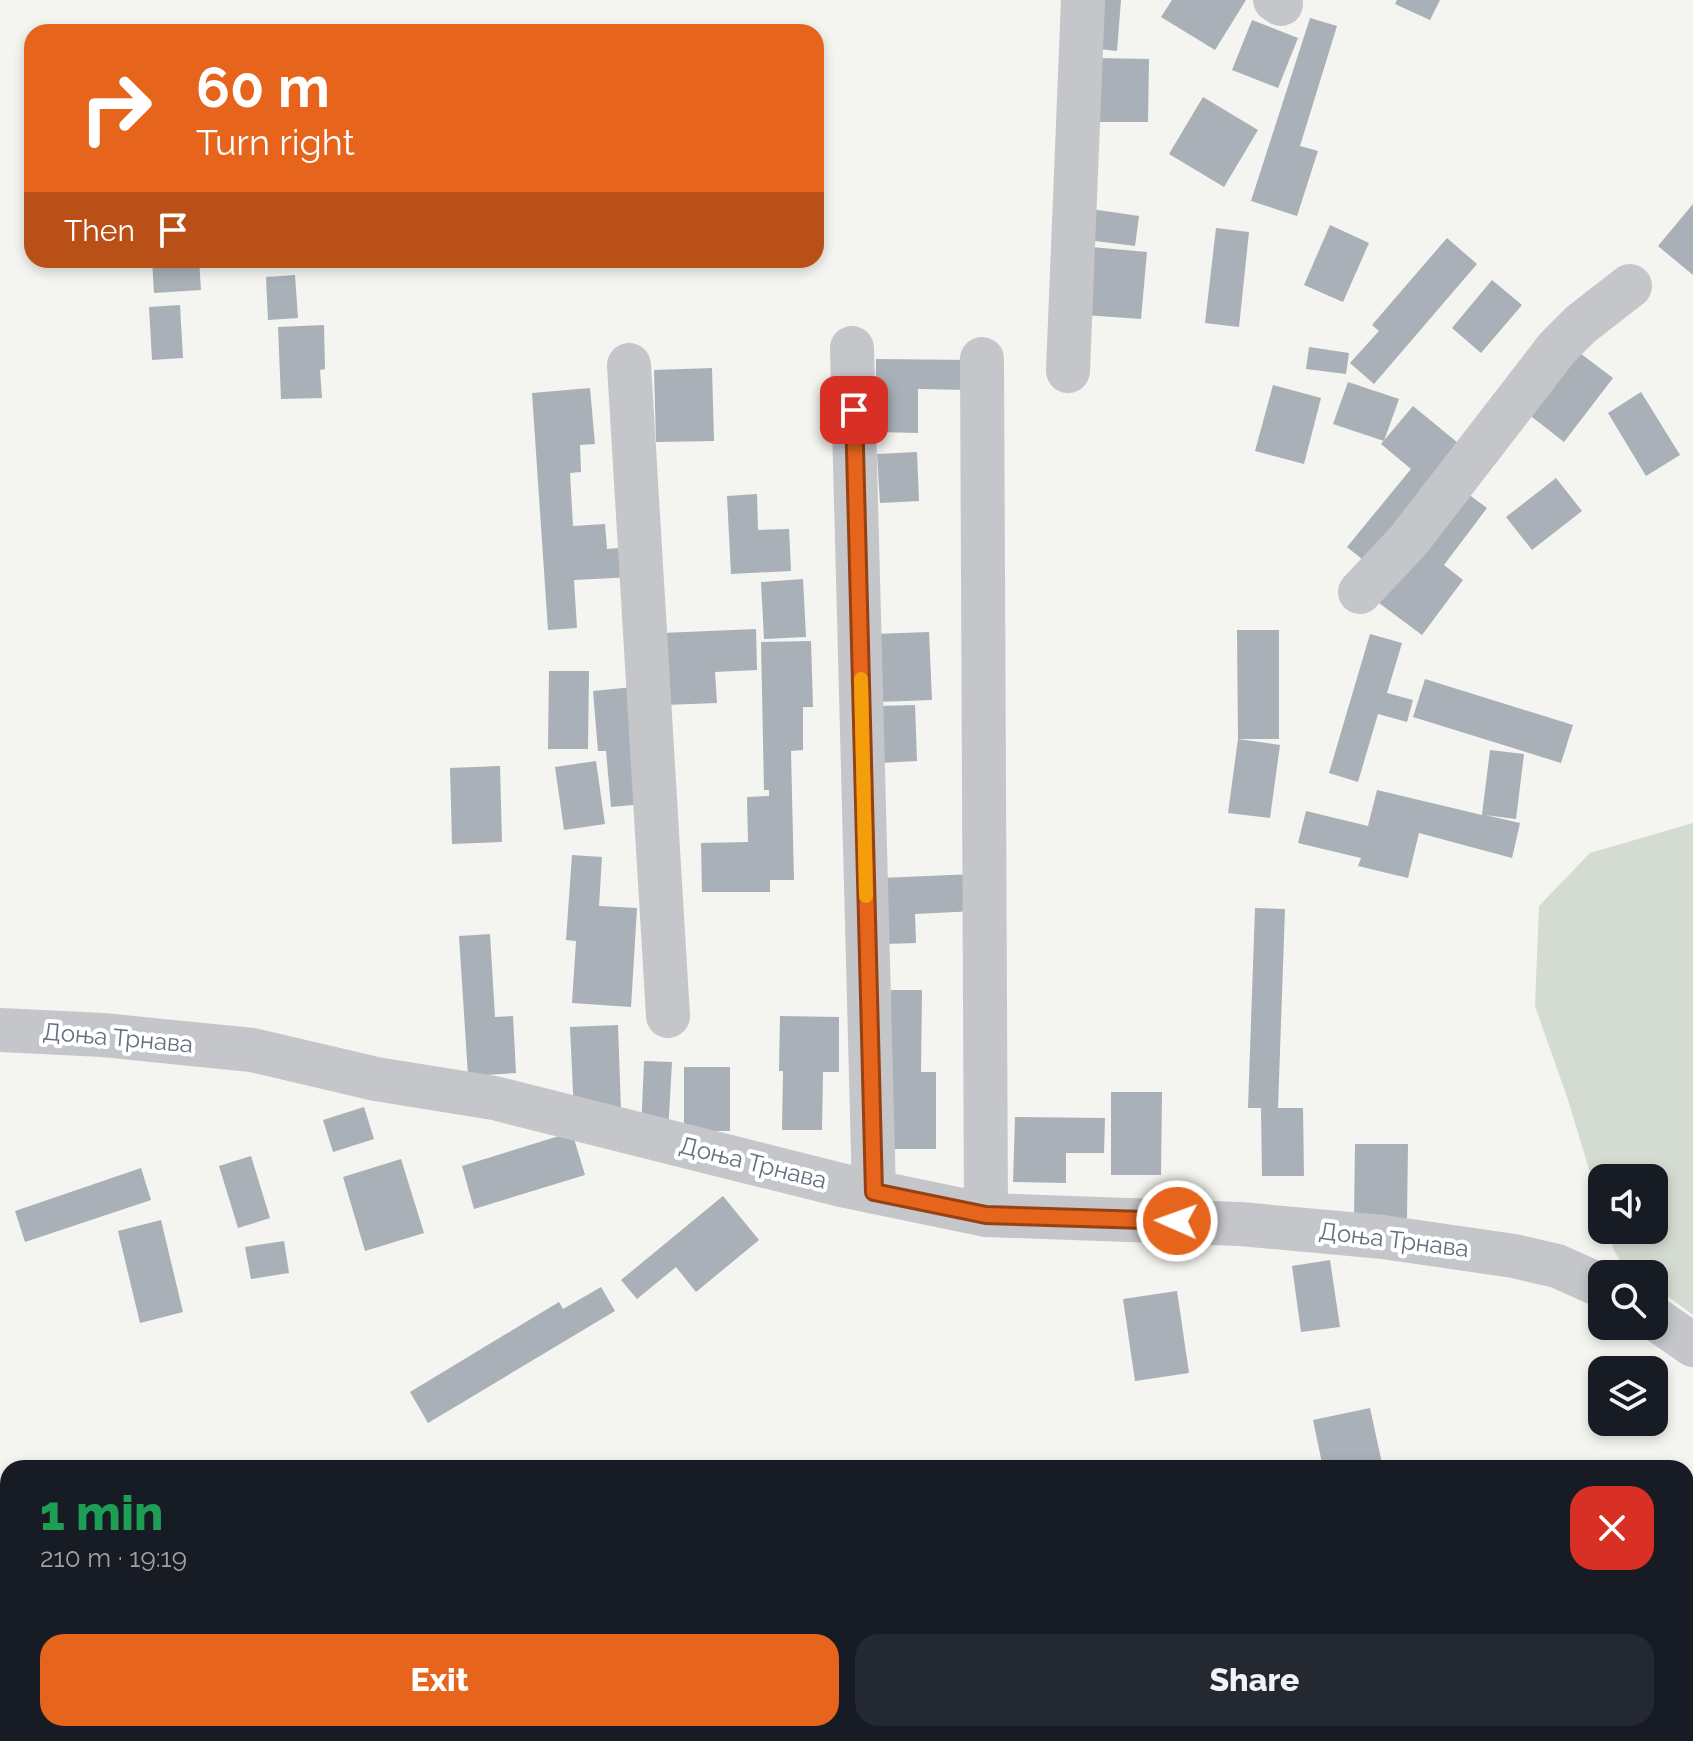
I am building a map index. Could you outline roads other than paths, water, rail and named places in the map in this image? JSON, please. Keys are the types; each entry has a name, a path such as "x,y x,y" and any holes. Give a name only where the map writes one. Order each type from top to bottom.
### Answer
{"street":[{"path":"1068,371 1083,0"},
{"path":"1360,592 1423,523 1557,348 1581,324 1630,286"},
{"path":"852,348 874,1192"},
{"path":"982,359 986,1215"},
{"path":"629,365 668,1016"},
{"name":"Доња Трнава","path":"0,1030 103,1035 252,1050 376,1079 494,1098 874,1192 986,1215 1240,1224 1397,1238 1514,1256 1557,1266 1588,1280"},
{"path":"1668,1328 1693,1345"}]}
